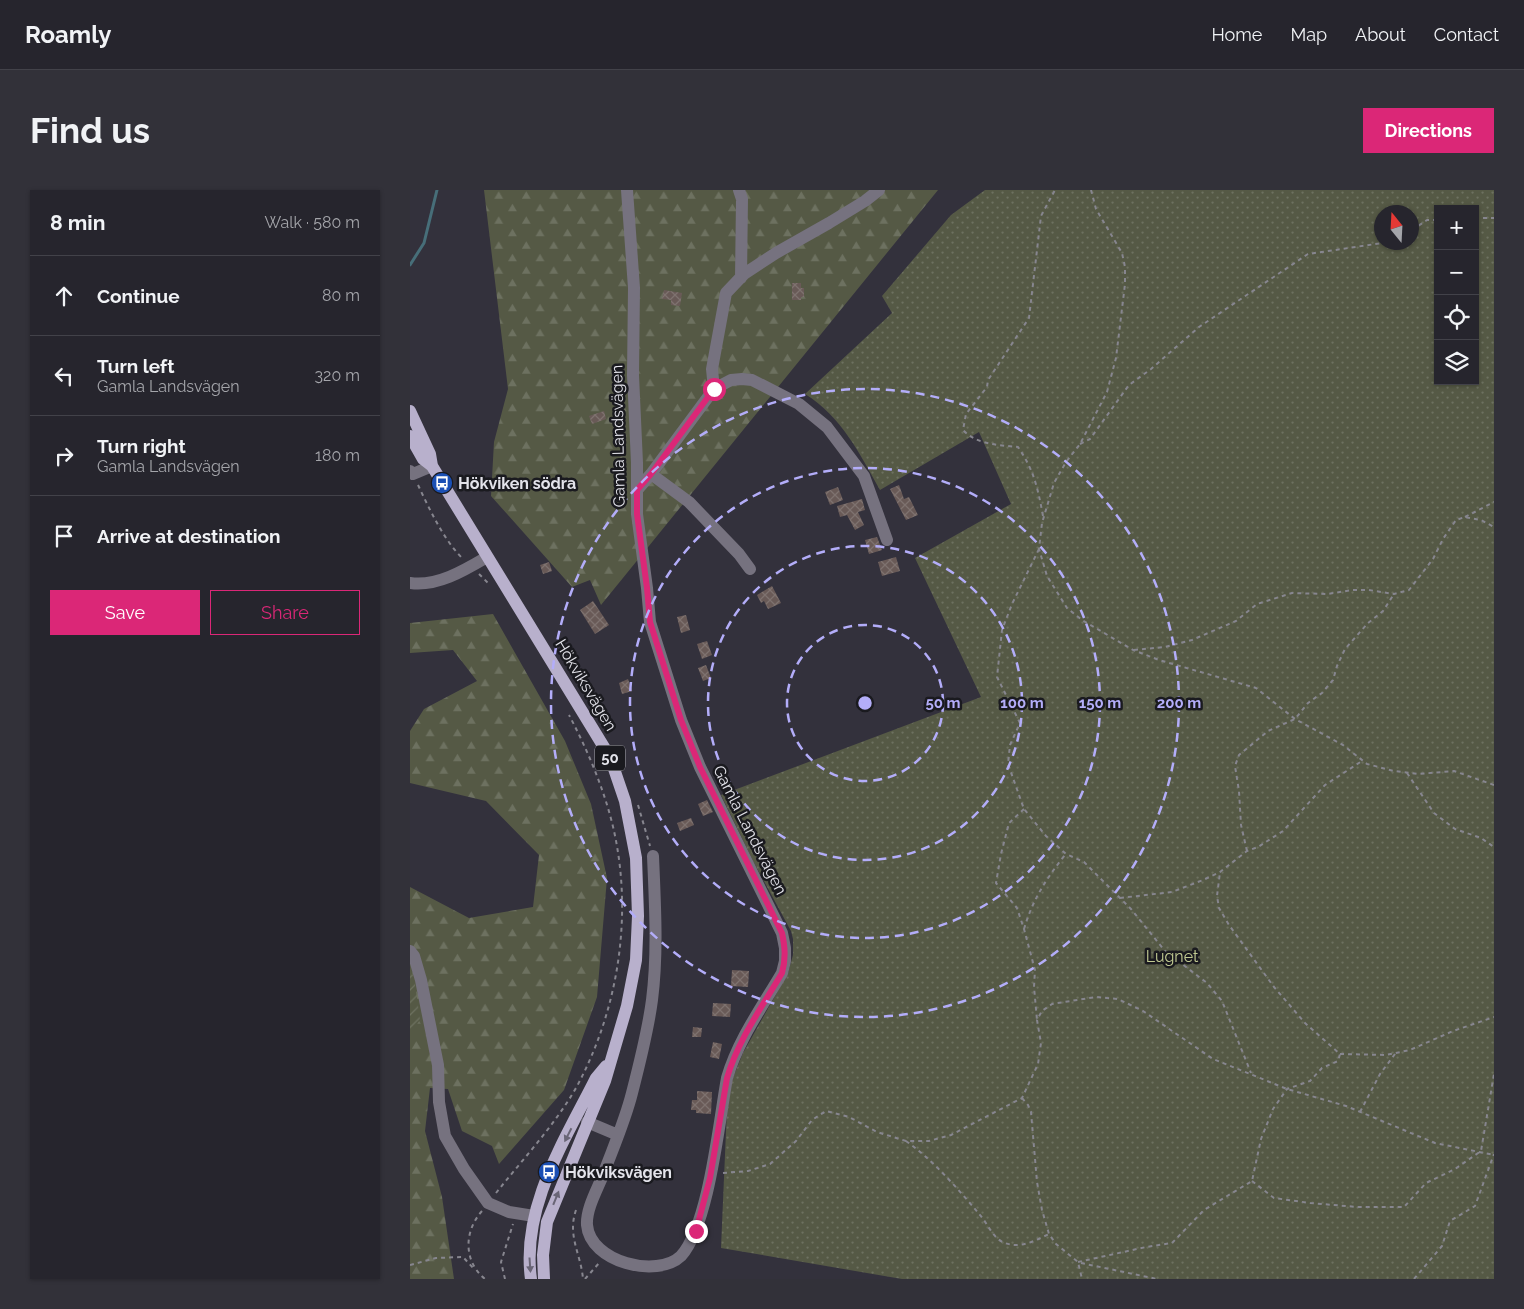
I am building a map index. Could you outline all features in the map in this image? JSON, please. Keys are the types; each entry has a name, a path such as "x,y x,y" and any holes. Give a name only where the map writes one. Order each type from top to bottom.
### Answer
{"main road":[{"name":"Hökviksvägen","path":"410,411 430,454 432,466"},
{"name":"Hökviksvägen","path":"410,436 423,459 432,466 610,757 625,801 636,858 638,916 636,960 627,1006 609,1062 596,1078 548,1218 543,1245 544,1279"},
{"name":"Hökviksvägen","path":"531,1279 529,1255 534,1216 550,1172 582,1120"},
{"path":"534,1216 548,1218"}],"street":[{"name":"Gamla Landsvägen","path":"627,190 634,288 633,375 637,514 650,622 678,711 700,767 778,924 785,948 785,961 782,973 736,1051 730,1067 711,1172 696,1231 687,1250 679,1258 665,1266 643,1268 621,1262 606,1255 594,1244 589,1234 588,1217 618,1135 634,1085 645,1041 652,1000 656,932 653,856"},
{"path":"739,190 742,199 741,278"},
{"path":"714,389 712,369 726,293 741,278 776,253 865,201 879,190"},
{"path":"637,490 714,389 730,380 752,380 798,404 827,427 864,476 888,540"},
{"path":"412,472 432,466"},
{"path":"651,474 689,502 739,554 750,569"},
{"path":"410,583 423,584 439,580 488,557"},
{"path":"412,954 421,980 438,1065 439,1102 445,1136 464,1169 488,1203 516,1214 534,1216"},
{"path":"582,1120 618,1135"}],"path":[{"path":"1044,518 1037,484 1027,460 1018,447 984,443 970,437 963,430 966,414 987,387 988,380 1029,318 1041,216 1055,190"},
{"path":"1091,190 1096,209 1122,253 1126,267 1116,358 1107,392 1080,444 1066,462 1054,483 1044,518 1039,549 1012,604 1002,630 997,677 1020,723 1010,745 1008,764 1024,809 1046,836 1066,854 1084,862 1120,898 1165,951 1207,983 1222,1001 1251,1074"},
{"path":"1479,218 1494,218"},
{"path":"1419,225 1427,220 1434,220"},
{"path":"1080,444 1090,439 1130,384 1151,370 1199,327 1308,254 1374,244"},
{"path":"412,472 439,526 454,550 492,587"},
{"path":"1133,650 1166,646 1192,640 1236,621 1257,604 1292,593 1327,594 1353,590 1369,590 1394,594 1409,590 1433,559 1443,539 1456,520 1494,502"},
{"path":"1465,516 1481,520 1494,527"},
{"path":"1039,549 1047,576 1067,608 1082,620 1133,650 1159,660 1256,688 1295,719 1336,742 1368,764 1394,772 1418,774 1454,771 1494,785"},
{"path":"1247,851 1241,825 1239,790 1235,766 1239,755 1268,731 1295,719 1308,703 1322,694 1333,680 1345,649 1368,623 1383,611 1394,594"},
{"path":"482,1277 469,1256 468,1241 473,1222 562,1110 582,1076 594,1050 608,1007 620,952 622,899 614,831 598,779 567,710"},
{"path":"1120,898 1172,892 1220,872 1247,851 1258,847 1283,831 1325,785 1362,761"},
{"path":"1407,773 1434,813 1455,829 1481,838 1494,847"},
{"path":"711,1172 732,1173 748,1171 770,1164 796,1141 812,1120 826,1111 849,1117 877,1132 906,1141 929,1141 951,1135 1022,1098 1038,1064 1041,1043 1034,987 1035,970 1017,908 996,884 1000,854 1009,823 1024,809"},
{"path":"1024,928 1036,896 1066,854"},
{"path":"1220,872 1217,896 1219,908 1229,925 1274,987 1305,1023 1340,1054 1386,1056 1410,1050 1453,1031 1494,1017"},
{"path":"1037,1020 1042,1010 1052,1004 1096,997 1118,1000 1142,1010 1213,1059 1287,1089 1346,1106 1435,1143 1494,1154 1475,1206 1450,1222 1442,1246 1414,1279"},
{"path":"1360,1112 1380,1074 1395,1053"},
{"path":"1078,1262 1172,1243 1204,1210 1252,1181 1261,1138 1274,1110 1287,1089 1310,1080 1322,1068 1338,1061 1340,1054"},
{"path":"1252,1181 1274,1198 1358,1207 1404,1207 1426,1183 1455,1169 1481,1151 1494,1074"},
{"path":"1022,1098 1028,1104 1031,1112 1037,1182 1042,1210 1050,1234 1056,1244 1078,1262 1158,1279"},
{"path":"906,1141 930,1160 982,1217 998,1240 1007,1244 1027,1244 1050,1234"},
{"path":"505,1279 501,1262 516,1214"},
{"path":"585,1279 606,1255"},
{"path":"410,1265 436,1258 463,1257 485,1279"},
{"path":"1078,1262 1082,1279"}],"green space":[{"path":"484,190 938,190 601,605 590,580 572,587 491,496 494,442 508,389"},
{"name":"Lugnet","path":"985,190 1494,190 1494,1279 902,1279 721,1248 727,1108 732,1080 743,1053 788,973 793,955 793,939 791,931 753,861 721,795 981,697 915,558 1011,504 979,432 880,490 857,450 839,425 829,413 805,394 892,313 882,296 951,215"},
{"path":"493,614 565,741 591,804 607,878 597,997 564,1090 499,1164 492,1146 462,1131 448,1089 430,1088 425,1131 442,1197 454,1279 410,1279 410,887 469,918 533,907 539,855 486,801 410,783 410,731 424,709 477,681 453,650 410,653 410,623"},
{"path":"410,969 414,977 420,1020 410,1034"}],"building":[{"path":"792,283 801,283 801,288 804,288 804,297 801,297 801,300 792,300"},
{"path":"664,290 682,293 680,306 671,305 671,300 662,299"},
{"path":"604,411 606,419 592,424 589,416"},
{"path":"899,485 904,499 909,497 918,515 906,520 890,489"},
{"path":"838,487 843,500 830,505 825,492"},
{"path":"862,499 865,510 858,512 864,525 855,530 847,515 840,517 837,506"},
{"path":"877,537 882,550 869,554 865,540"},
{"path":"896,557 900,571 882,576 878,562"},
{"path":"549,562 552,571 543,574 540,565"},
{"path":"772,586 781,603 768,609 764,601 761,603 757,595"},
{"path":"593,601 609,625 595,634 580,610"},
{"path":"686,615 690,630 681,633 677,617"},
{"path":"707,641 712,655 702,659 697,644"},
{"path":"706,665 711,678 703,681 698,668"},
{"path":"628,679 632,691 622,694 619,683"},
{"path":"707,800 713,812 703,816 698,804"},
{"path":"691,818 694,825 680,831 677,823"},
{"path":"732,970 749,971 748,987 731,986"},
{"path":"713,1003 731,1004 730,1017 712,1016"},
{"path":"693,1027 702,1028 701,1037 692,1037"},
{"path":"713,1042 722,1044 719,1059 710,1057"},
{"path":"697,1091 712,1092 711,1114 696,1113 696,1110 691,1110 692,1100 697,1100"}],"waterway":[{"path":"410,265 424,243 437,190"}],"place":[{"name":"Hökviken södra","path":"442,483"},
{"name":"Hökviksvägen","path":"549,1172"}],"route":[{"path":"696,1231 710,1178 730,1067 736,1051 782,973 785,961 782,933 700,767 681,720 650,622 637,514 637,490 714,389"}]}
